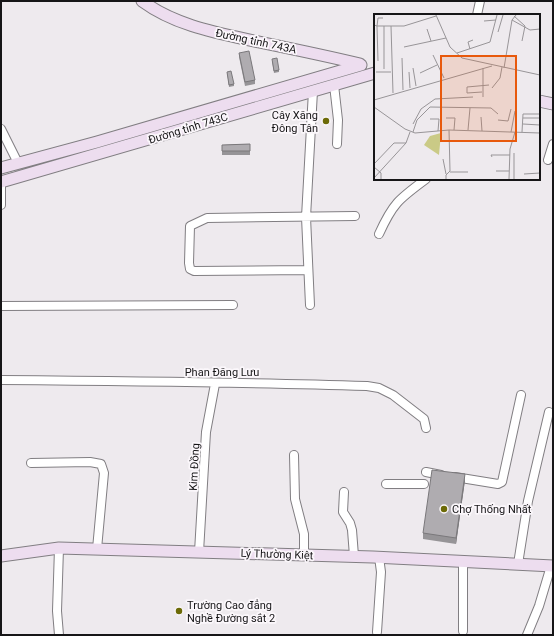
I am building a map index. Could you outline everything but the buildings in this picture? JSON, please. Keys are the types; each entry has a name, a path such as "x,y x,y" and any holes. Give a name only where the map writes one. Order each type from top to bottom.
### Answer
{"main road":[{"name":"Đường tỉnh 743A","path":"142,1 156,11 186,24 374,68"},
{"path":"327,56 336,80"},
{"name":"Đường tỉnh 743C","path":"1,182 312,91 336,80 361,65"},
{"name":"Đường tỉnh 743C","path":"1,168 336,80 374,73"},
{"path":"540,101 553,104"},
{"name":"Lý Thường Kiệt","path":"1,556 59,548 354,556 552,566"}],"street":[{"path":"477,14 480,1"},
{"path":"336,80 338,120 337,144"},
{"path":"310,305 307,270 306,217 312,91"},
{"path":"1,130 18,163"},
{"path":"548,160 553,144"},
{"path":"379,234 390,211 399,199 425,180"},
{"path":"1,182 1,205"},
{"path":"307,270 194,271 190,269 189,263 190,226 207,218 355,216"},
{"path":"1,306 233,304"},
{"name":"Phan Đăng Lưu","path":"1,380 215,384 269,383 379,388 392,395 424,419 426,428"},
{"name":"Kim Đồng","path":"199,552 206,432 215,384"},
{"path":"426,472 501,483 521,394"},
{"path":"518,564 528,501 549,412"},
{"path":"294,454 295,499 304,534 304,555"},
{"path":"31,463 90,462 101,464 104,473 97,550"},
{"path":"386,484 424,484"},
{"path":"344,492 343,512 350,523 352,530 354,556"},
{"path":"59,548 57,611 59,635"},
{"path":"377,632 381,572 379,557"},
{"path":"463,561 463,631"},
{"path":"527,635 539,606 552,566"}],"place":[{"name":"Cây Xăng Đông Tân","path":"326,121"},
{"name":"Chợ Thống Nhất","path":"444,509"},
{"name":"Trường Cao đẳng Nghề Đường sắt 2","path":"179,611"}]}
